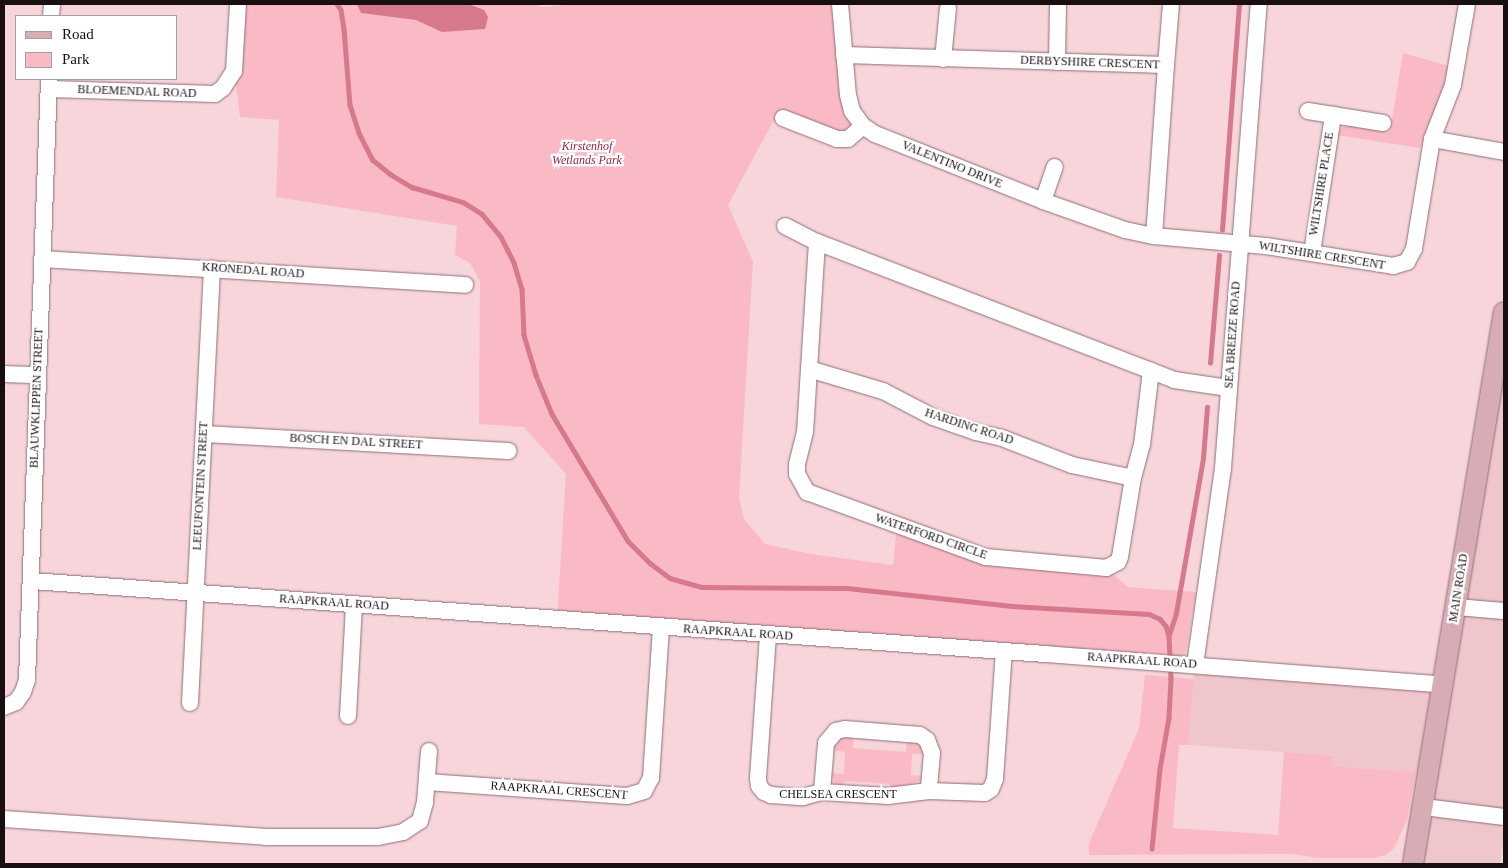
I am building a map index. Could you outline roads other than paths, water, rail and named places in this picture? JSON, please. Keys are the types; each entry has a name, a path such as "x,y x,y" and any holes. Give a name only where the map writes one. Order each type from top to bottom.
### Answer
{"main road":[{"name":"MAIN ROAD","path":"1414,864 1504,312"}],"street":[{"name":"BLOEMENDAL ROAD","path":"49,84 205,95 215,94 223,88 234,71 238,4"},
{"path":"783,118 837,139 848,139 862,126 852,111 848,95 840,4"},
{"path":"1057,62 1058,4"},
{"path":"1166,65 1172,4"},
{"name":"SEA BREEZE ROAD","path":"1189,664 1223,468 1259,4"},
{"name":"WILTSHIRE CRESCENT","path":"1240,244 1312,252 1393,266 1406,262 1414,249 1432,139 1453,86 1467,4"},
{"path":"943,59 948,8"},
{"name":"DERBYSHIRE CRESCENT","path":"844,55 1166,65 1154,236"},
{"name":"BLAUWKLIPPEN STREET","path":"4,707 16,702 23,692 27,680 49,84"},
{"name":"WILTSHIRE PLACE","path":"1308,112 1383,123"},
{"name":"WILTSHIRE PLACE","path":"1312,252 1334,115"},
{"name":"VALENTINO DRIVE","path":"862,126 875,134 1043,201 1125,230 1154,236 1240,244"},
{"path":"1432,139 1504,152"},
{"path":"1043,201 1055,167"},
{"path":"785,226 818,242 1174,380 1228,388"},
{"name":"WATERFORD CIRCLE","path":"818,242 804,432 797,474 807,492 986,557 1106,568 1118,562 1120,557 1133,478 1142,445 1150,371"},
{"name":"KRONEDAL ROAD","path":"42,259 465,284"},
{"name":"LEEUFONTEIN STREET","path":"190,703 212,269"},
{"name":"HARDING ROAD","path":"808,368 883,390 933,417 976,432 1002,438 1072,466 1133,478"},
{"path":"4,374 37,375"},
{"name":"BOSCH EN DAL STREET","path":"204,434 509,451"},
{"name":"RAAPKRAAL ROAD","path":"32,581 1189,664 1444,685"},
{"path":"348,716 354,605"},
{"path":"1456,607 1504,611"},
{"name":"RAAPKRAAL CRESCENT","path":"427,782 627,796 644,790 651,778 661,627"},
{"name":"CHELSEA CRESCENT","path":"768,635 759,786 764,792 771,795 803,796 822,792 888,796 929,791 985,793 993,786 1004,651"},
{"path":"822,792 826,743 836,731 845,729 920,735 927,740 932,753 929,791"},
{"path":"4,819 266,837 378,837 403,832 420,821 425,802 429,751"},
{"path":"1424,806 1504,817"}],"waterway":[{"path":"337,4 341,10 344,29 350,105 359,133 373,160 390,174 412,187 463,202 482,214 501,237 514,263 522,289 524,335 536,375 552,414 628,541 650,563 670,578 701,587 847,588 1012,606 1149,614 1160,619 1166,626 1169,636 1171,679 1169,718 1160,769 1152,849"},
{"path":"1222,230 1239,4"},
{"path":"1210,363 1219,255"},
{"path":"1169,635 1176,613 1203,458 1207,407"}],"park label":[{"name":"Kirstenhof Wetlands Park","path":"587,154"}]}
